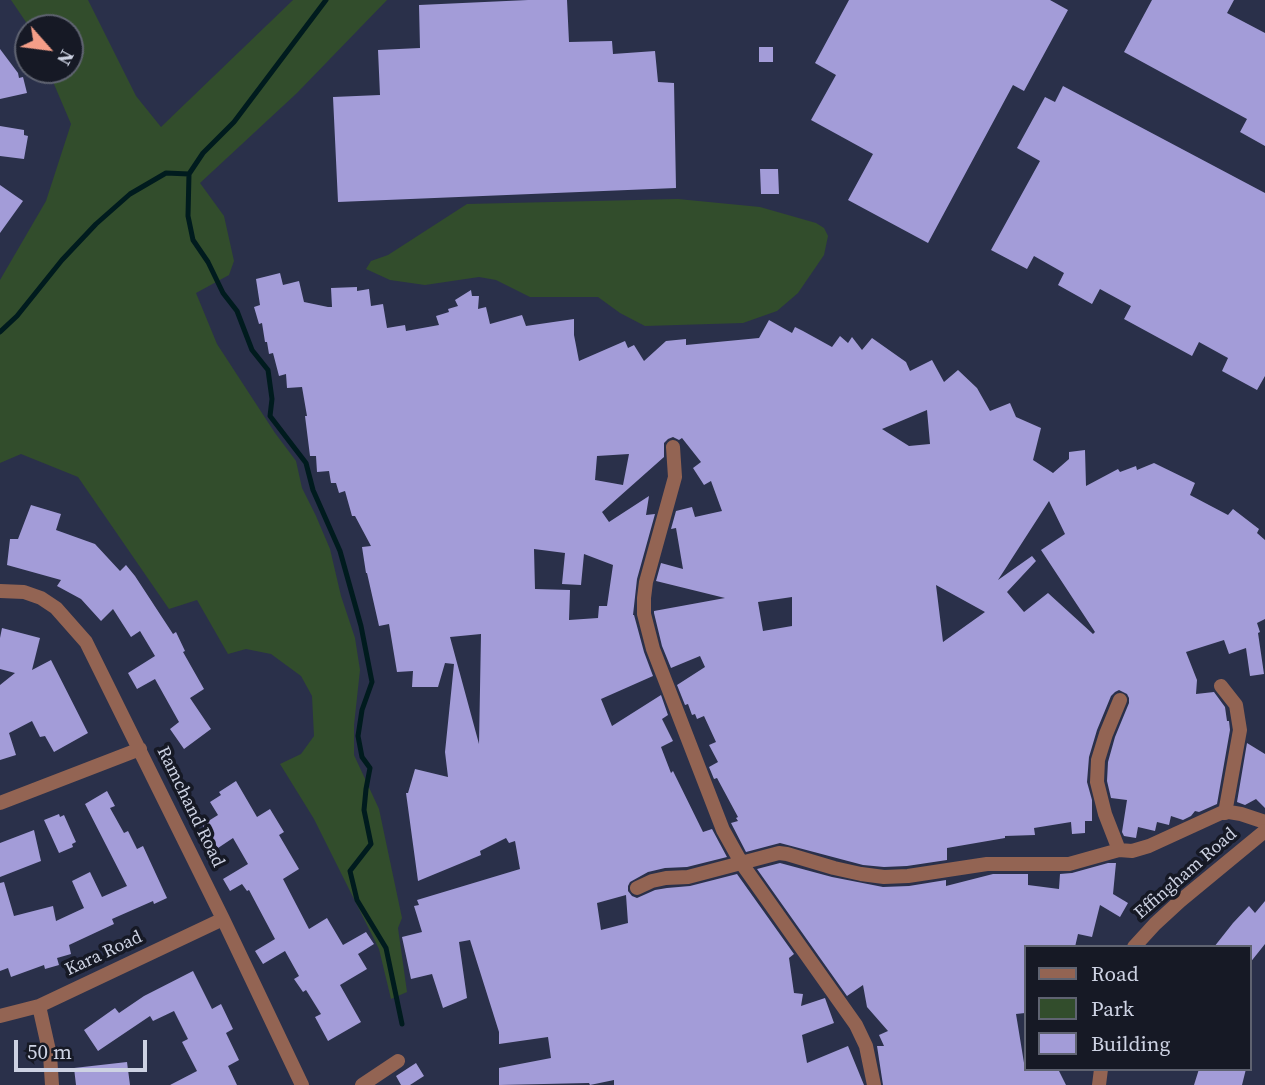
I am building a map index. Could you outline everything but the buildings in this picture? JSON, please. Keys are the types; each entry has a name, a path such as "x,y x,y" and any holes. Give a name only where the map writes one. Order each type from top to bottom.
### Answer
{"street":[{"path":"673,447 675,477 646,582 645,614 653,649 723,830 742,864 856,1025 866,1046 874,1085"},
{"name":"Ramchand Road","path":"0,591 24,592 41,598 56,608 86,642 302,1085"},
{"path":"1221,686 1236,705 1240,730 1225,813"},
{"path":"1119,850 1105,814 1097,782 1098,760 1120,700"},
{"path":"0,803 140,749"},
{"path":"637,888 652,881 688,877 779,853 834,868 884,877 987,864 1069,864 1119,850 1132,851 1149,846 1225,813 1241,814 1265,822"},
{"name":"Effingham Road","path":"1136,945 1180,901 1265,831"},
{"name":"Kara Road","path":"0,1016 39,1006 223,919"},
{"path":"39,1006 50,1055 52,1085"},
{"path":"362,1085 398,1061"}],"green space":[{"path":"11,0 88,0 136,96 161,127 293,0 387,0 297,93 200,183 224,216 234,261 229,275 196,293 217,344 296,461 302,488 330,549 341,596 355,638 360,670 354,725 354,755 379,809 402,918 398,928 407,992 391,999 379,949 314,819 280,764 301,754 314,736 312,696 301,676 271,654 246,649 228,654 197,600 169,609 78,477 21,454 0,463 0,280 46,201 71,124 54,84 84,84 84,14 20,14"},
{"path":"678,199 760,207 816,223 824,228 828,236 824,255 798,293 777,311 743,323 645,326 598,297 530,297 496,280 479,277 425,285 390,280 366,269 371,261 388,255 467,204"}],"waterway":[{"path":"326,0 234,122 203,153 189,174 188,216 193,240 208,262 223,293 237,311 252,350 268,370 272,399 270,416 306,463 313,490 340,551 361,626 372,682 362,710 358,736 362,757 370,768 364,810 371,844 350,871 357,900 386,948 402,1024"},
{"path":"0,332 17,316 62,260 96,224 130,194 166,173 189,174"}]}
